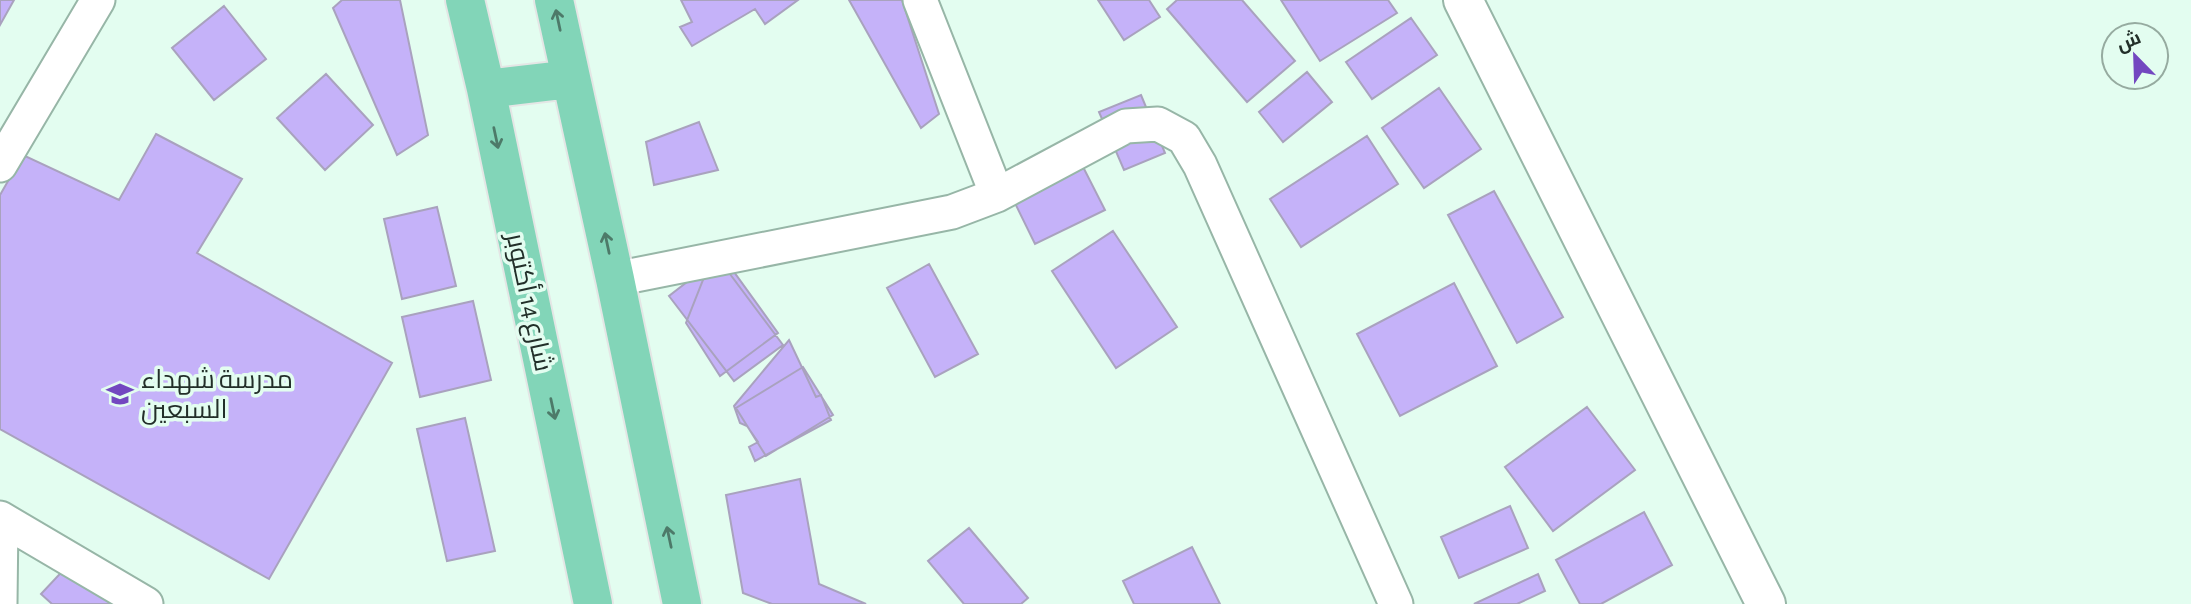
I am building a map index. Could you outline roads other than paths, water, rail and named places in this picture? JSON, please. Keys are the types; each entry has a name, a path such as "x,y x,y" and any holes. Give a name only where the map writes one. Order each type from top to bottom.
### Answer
{"main road":[{"name":"شارع 14 أكتوبر","path":"465,0 593,604"},
{"path":"554,0 682,604"},
{"path":"486,89 571,79"}],"street":[{"path":"0,165 98,0"},
{"path":"920,0 998,195"},
{"path":"1463,0 1766,604"},
{"path":"615,279 952,212 998,195 1126,126 1158,124 1184,138 1200,164 1396,604"},
{"path":"0,604 1,518"},
{"path":"1,518 146,604"}],"place":[{"name":"مدرسة شهداء السبعين","path":"120,394"}]}
